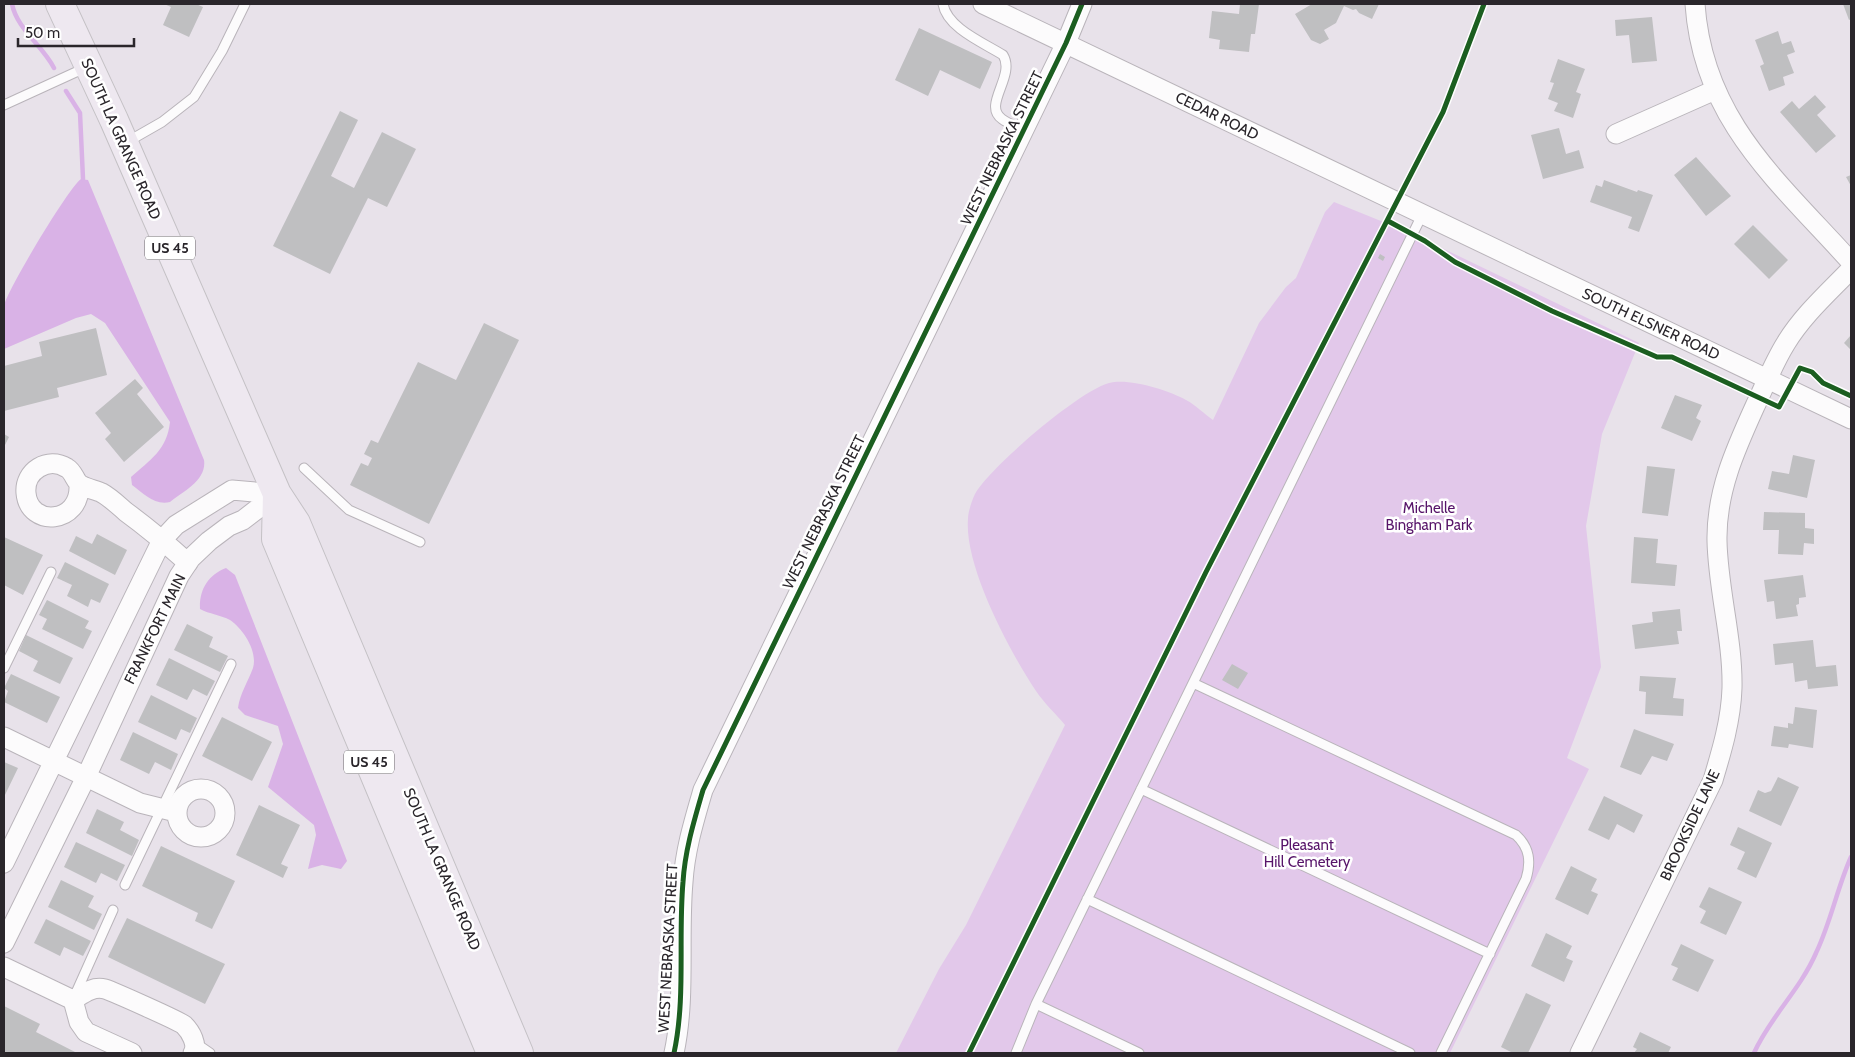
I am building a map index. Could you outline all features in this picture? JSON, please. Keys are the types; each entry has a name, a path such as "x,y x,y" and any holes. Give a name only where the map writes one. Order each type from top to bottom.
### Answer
{"main road":[{"name":"SOUTH LA GRANGE ROAD","path":"60,4 124,144 278,494 296,523 520,1053"},
{"name":"SOUTH LA GRANGE ROAD","path":"278,494 276,539 491,1053"}],"street":[{"name":"CEDAR ROAD","path":"983,4 1450,229"},
{"name":"WEST NEBRASKA STREET","path":"674,1053 680,1004 683,882 688,840 703,790 1066,43 1082,4"},
{"path":"1695,4 1704,58 1715,90 1734,128 1754,154 1851,262"},
{"path":"1616,134 1715,90"},
{"name":"SOUTH ELSNER ROAD","path":"1450,229 1851,419"},
{"name":"BROOKSIDE LANE","path":"1580,1053 1713,780 1729,724 1732,688 1717,541 1718,512 1722,487 1734,452 1766,379 1787,341 1820,300 1851,269"},
{"path":"79,485 102,493 188,563"},
{"path":"4,863 162,540 176,526 232,490 278,494"},
{"name":"FRANKFORT MAIN","path":"4,943 86,777 179,576 188,563 209,541 229,526 243,520 278,494"},
{"path":"4,737 140,803 169,811"},
{"path":"4,967 73,1000 79,1022 86,1032 132,1053"},
{"path":"73,1000 90,989 105,989 184,1025 194,1048"}],"lane":[{"path":"124,144 162,122 194,97 222,51 244,4"},
{"path":"943,4 946,13 958,26 1003,55 1007,62 1007,71 995,106 997,114 1002,119 1024,130"},
{"path":"4,105 89,66"},
{"path":"1016,1053 1036,1004 1422,215"},
{"path":"304,468 349,510 420,542"},
{"path":"4,668 51,572"},
{"path":"125,885 169,811 231,664"},
{"path":"1193,682 1520,839 1528,850 1529,868 1490,954 1441,1053"},
{"path":"1141,789 1490,954"},
{"path":"1087,899 1410,1053"},
{"path":"73,1000 113,910"},
{"path":"1036,1004 1139,1053"},
{"path":"194,1048 210,1053"}],"green space":[{"path":"1334,202 1413,234 1639,343 1602,434 1586,526 1601,667 1567,758 1589,769 1450,1053 896,1053 939,969 966,925 1065,725 1039,695 1025,674 1002,632 981,584 973,560 969,538 968,516 975,494 998,466 1036,431 1078,400 1109,383 1127,382 1169,392 1190,402 1213,420 1259,323 1286,287 1296,278 1325,212"}],"shaded area":[{"path":"81,179 88,180 204,460 204,467 198,479 170,502 165,503 154,500 132,485 131,477 151,460 161,447 168,432 170,422 105,323 91,314 76,318 4,349 3,311 7,297 52,219 74,186"},
{"path":"226,568 235,575 347,861 341,869 322,865 308,869 316,835 314,825 268,787 283,744 278,726 245,715 238,708 242,692 253,668 254,661 251,648 240,629 230,620 200,609 201,596 206,584 214,575"}],"building":[{"path":"164,4 196,4 203,7 189,37 163,25 171,7"},
{"path":"1240,4 1259,4 1255,34 1251,34 1249,52 1219,49 1220,40 1209,38 1212,11 1239,14"},
{"path":"1312,4 1379,4 1372,19 1359,13 1356,9 1353,10 1344,6 1336,23 1324,30 1329,39 1320,44 1311,40 1295,14"},
{"path":"1843,4 1851,4 1851,19 1849,20"},
{"path":"1652,17 1657,61 1632,63 1629,35 1616,36 1615,20"},
{"path":"919,28 992,62 980,89 940,70 928,96 895,80"},
{"path":"1778,31 1782,44 1791,41 1795,52 1787,55 1794,73 1783,77 1785,85 1769,91 1760,66 1764,64 1755,40"},
{"path":"1558,59 1585,69 1576,92 1581,94 1573,118 1554,111 1558,103 1548,99 1554,83 1550,82"},
{"path":"1815,95 1826,107 1817,115 1836,136 1816,153 1780,112 1792,101 1799,109"},
{"path":"340,111 358,120 331,176 354,188 382,132 416,149 387,207 368,198 330,274 273,246"},
{"path":"1559,128 1566,154 1579,150 1584,168 1543,179 1531,135"},
{"path":"1696,157 1731,196 1706,216 1674,175"},
{"path":"1851,175 1851,186 1846,177"},
{"path":"1604,180 1637,192 1638,190 1653,195 1639,232 1628,228 1632,217 1590,202 1596,185 1602,187"},
{"path":"1753,225 1788,260 1769,279 1734,244"},
{"path":"1380,254 1385,257 1383,261 1378,258"},
{"path":"484,323 519,340 429,524 350,485 361,463 368,466 372,458 364,454 371,440 378,443 418,362 456,380"},
{"path":"96,328 107,375 57,388 59,397 4,411 4,366 42,356 39,342"},
{"path":"1851,335 1851,350 1844,343"},
{"path":"135,379 143,388 137,394 164,427 124,462 105,439 111,433 95,413"},
{"path":"1675,395 1702,405 1696,418 1701,421 1692,441 1661,428"},
{"path":"4,434 9,437 4,447"},
{"path":"1793,455 1815,460 1807,498 1768,489 1772,471 1789,474"},
{"path":"1647,466 1675,469 1668,516 1642,513"},
{"path":"1764,512 1805,513 1805,528 1814,529 1814,544 1804,543 1803,555 1778,554 1779,530 1763,530"},
{"path":"97,534 127,550 115,575 69,551 76,536 92,544"},
{"path":"4,537 43,555 23,595 4,585"},
{"path":"1634,537 1658,539 1656,563 1677,565 1675,586 1631,583"},
{"path":"65,562 109,584 100,603 91,599 88,607 67,596 72,585 57,578"},
{"path":"1803,575 1806,597 1799,598 1799,604 1796,605 1798,616 1776,619 1774,601 1767,602 1764,580"},
{"path":"47,600 89,621 85,628 92,631 83,649 42,629 47,619 39,615"},
{"path":"1680,609 1682,631 1677,631 1679,644 1635,649 1632,625 1653,622 1652,612"},
{"path":"187,624 213,637 209,647 228,656 220,672 174,650"},
{"path":"26,635 73,658 60,684 33,671 38,661 19,651"},
{"path":"1813,640 1816,667 1836,665 1838,686 1808,689 1807,680 1795,682 1793,663 1775,665 1773,644"},
{"path":"169,658 215,681 207,696 193,689 187,700 156,685"},
{"path":"1232,664 1248,673 1238,689 1222,680"},
{"path":"11,674 60,697 47,723 4,702 8,691 4,688"},
{"path":"1640,676 1676,678 1673,698 1684,699 1683,716 1645,714 1646,692 1639,691"},
{"path":"151,695 197,718 190,733 181,729 176,740 138,722"},
{"path":"1795,707 1817,710 1813,748 1789,744 1788,748 1771,746 1774,726 1788,728 1788,723 1793,724"},
{"path":"222,717 272,742 252,781 202,756"},
{"path":"1634,729 1674,744 1667,761 1652,756 1641,775 1620,767"},
{"path":"133,732 178,754 171,770 155,762 149,774 120,760"},
{"path":"4,762 18,768 4,797"},
{"path":"1778,777 1799,787 1781,826 1749,811 1758,790 1765,793 1771,791"},
{"path":"1604,796 1643,815 1634,833 1617,824 1609,840 1588,830"},
{"path":"259,805 300,825 281,864 288,867 283,878 236,855"},
{"path":"97,809 124,822 120,830 139,840 132,856 86,833"},
{"path":"1738,827 1772,843 1756,878 1737,869 1745,852 1730,845"},
{"path":"76,842 125,865 117,881 101,873 96,883 64,867"},
{"path":"161,846 235,881 212,929 195,921 198,913 142,886"},
{"path":"1571,866 1597,879 1591,891 1598,894 1588,915 1555,899"},
{"path":"61,880 94,896 88,907 102,914 94,930 48,907"},
{"path":"1709,887 1742,902 1726,935 1700,923 1706,911 1699,907"},
{"path":"127,918 225,964 205,1004 108,957"},
{"path":"46,919 91,941 83,956 64,947 60,956 34,943"},
{"path":"1546,933 1572,946 1566,958 1573,961 1564,982 1531,966"},
{"path":"1681,944 1714,960 1698,992 1672,980 1678,968 1671,965"},
{"path":"1526,993 1551,1005 1528,1053 1513,1053 1501,1047"},
{"path":"4,1006 40,1024 36,1032 77,1053 4,1053"},
{"path":"1640,1032 1671,1047 1668,1053 1634,1053 1637,1049 1633,1047"}],"waterway":[{"path":"12,4 24,29 54,68"},
{"path":"66,91 80,113 83,179"},
{"path":"1754,1053 1768,1027 1809,966 1826,929 1851,857"}],"cycle path":[{"path":"674,1053 680,1011 684,870 690,836 703,790 1066,43 1082,4"},
{"path":"969,1053 1206,572 1443,112 1484,4"},
{"path":"1388,221 1425,241 1455,262 1552,311 1657,357 1672,357 1779,407 1800,368 1812,372 1823,383 1851,396"}],"park label":[{"name":"Michelle Bingham Park","path":"1429,516"},
{"name":"Pleasant Hill Cemetery","path":"1307,854"}]}
